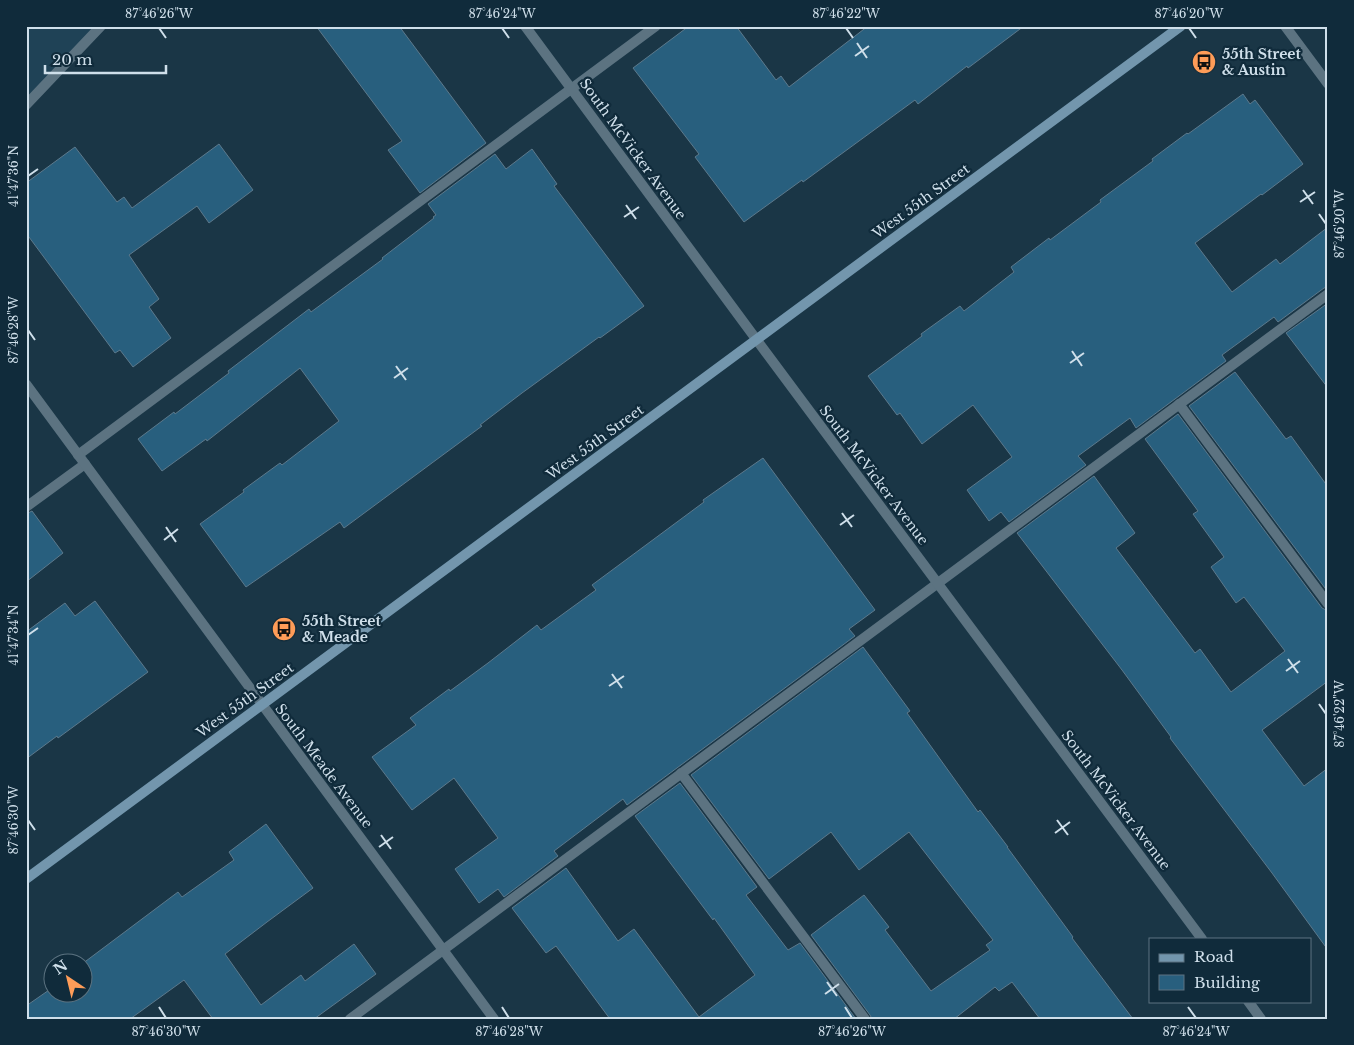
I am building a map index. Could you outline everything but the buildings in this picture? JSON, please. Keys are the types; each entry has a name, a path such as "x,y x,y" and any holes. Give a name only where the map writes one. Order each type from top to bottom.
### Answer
{"main road":[{"name":"West 55th Street","path":"26,879 1181,26"}],"street":[{"path":"26,106 100,26"},
{"name":"South McVicker Avenue","path":"525,26 1201,938"},
{"path":"78,455 656,26"},
{"path":"1285,26 1328,84"},
{"path":"350,1019 1328,294"},
{"name":"South Meade Avenue","path":"26,384 494,1019"},
{"path":"1179,404 1328,604"},
{"path":"26,507 85,464"},
{"path":"681,773 865,1019"},
{"path":"1249,1002 1261,1019"}],"shaded area":[{"path":"26,26 106,26 26,111"}],"place":[{"name":"55th Street & Austin","path":"1204,62"},
{"name":"55th Street & Meade","path":"284,629"}]}
